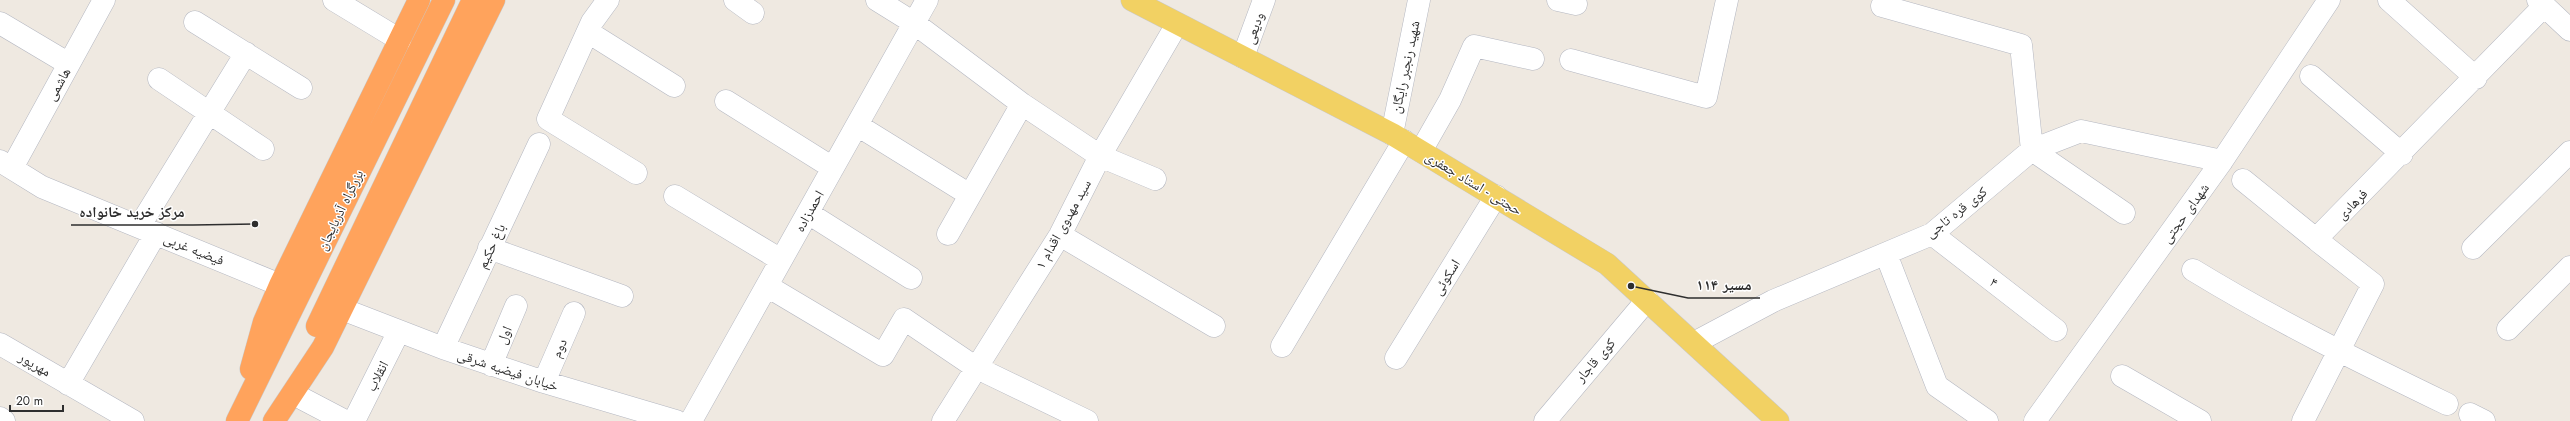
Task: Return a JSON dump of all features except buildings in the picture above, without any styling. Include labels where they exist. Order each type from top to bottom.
[{"type":"highway","points":[[236,421],[264,322],[280,285],[419,0]]},
{"type":"highway","name":"بزرگراه آذربایجان","points":[[236,421],[444,0]]},
{"type":"highway","name":"بزرگراه آذربایجان","points":[[273,421],[473,0]]},
{"type":"highway","points":[[273,421],[323,347],[494,0]]},
{"type":"main road","name":"حجتی - استاد جعفری","points":[[1132,0],[1405,142],[1607,264],[1778,421]]},
{"type":"street","name":"هاشمی","points":[[6,165],[69,64],[104,0]]},
{"type":"street","points":[[334,0],[400,40]]},
{"type":"street","points":[[608,0],[588,32],[548,119],[636,173]]},
{"type":"street","points":[[735,0],[753,13]]},
{"type":"street","points":[[877,0],[914,23],[1022,104],[1100,156],[1155,179]]},
{"type":"street","name":"احمدزاده","points":[[691,421],[927,0]]},
{"type":"street","name":"ودیعی","points":[[1243,57],[1264,0]]},
{"type":"street","name":"شهید رنجبر رایگان","points":[[1405,142],[1419,0]]},
{"type":"street","points":[[1571,60],[1706,97],[1727,0]]},
{"type":"street","name":"شهدای حجتی","points":[[2035,421],[2222,161],[2328,0]]},
{"type":"street","points":[[2389,0],[2476,78]]},
{"type":"street","points":[[2541,3],[2570,30]]},
{"type":"street","name":"فرهادی","points":[[2317,240],[2476,78],[2541,3]]},
{"type":"street","points":[[1882,6],[2020,44],[2032,150],[2124,213]]},
{"type":"street","points":[[0,22],[69,64]]},
{"type":"street","points":[[195,22],[246,52],[301,88]]},
{"type":"street","name":"سید مهدوی اقدام ۱","points":[[943,421],[1060,235],[1100,156],[1177,24]]},
{"type":"street","points":[[588,32],[674,86]]},
{"type":"street","points":[[1282,346],[1405,142],[1450,100],[1474,46],[1533,59]]},
{"type":"street","points":[[68,384],[210,111],[246,52]]},
{"type":"street","points":[[2311,76],[2402,154]]},
{"type":"street","points":[[159,79],[210,111],[263,149]]},
{"type":"street","points":[[726,102],[833,168]]},
{"type":"street","points":[[948,234],[1022,104]]},
{"type":"street","points":[[857,125],[970,195]]},
{"type":"street","name":"کوی قره تاجی","points":[[1694,343],[1773,302],[1932,234],[2032,150],[2081,131],[2222,161]]},
{"type":"street","name":"باغ حکیم","points":[[443,348],[539,144]]},
{"type":"street","points":[[2472,248],[2570,152]]},
{"type":"street","name":"فیضیه غربی","points":[[6,165],[42,187],[280,285]]},
{"type":"street","points":[[2243,180],[2373,284],[2303,421]]},
{"type":"street","points":[[676,196],[781,260]]},
{"type":"street","name":"اسکوئی","points":[[1396,358],[1496,196]]},
{"type":"street","points":[[808,213],[911,278]]},
{"type":"street","name":"۴","points":[[1932,234],[2056,330]]},
{"type":"street","points":[[1060,235],[1214,326]]},
{"type":"street","points":[[489,248],[622,296]]},
{"type":"street","points":[[1886,254],[1937,386],[1987,421]]},
{"type":"street","points":[[2508,330],[2570,267]]},
{"type":"street","points":[[2193,270],[2241,299],[2338,351],[2447,404]]},
{"type":"street","points":[[767,286],[883,355],[904,319],[976,367],[1087,421]]},
{"type":"street","name":"کوی قاجار","points":[[1545,421],[1647,300]]},
{"type":"street","name":"اول","points":[[491,365],[516,306]]},
{"type":"street","name":"خیابان فیضیه شرقی","points":[[342,309],[491,365],[676,421]]},
{"type":"street","name":"دوم","points":[[544,382],[574,313]]},
{"type":"street","name":"انقلاب","points":[[354,421],[400,331]]},
{"type":"street","name":"مهرپور","points":[[0,344],[128,420]]},
{"type":"street","points":[[2122,376],[2200,421]]},
{"type":"street","points":[[303,399],[345,421]]},
{"type":"street","points":[[0,418],[4,421]]},
{"type":"place","name":"مرکز خرید خانواده","points":[[255,224]]},
{"type":"place","name":"مسیر ۱۱۴","points":[[1631,286]]}]
